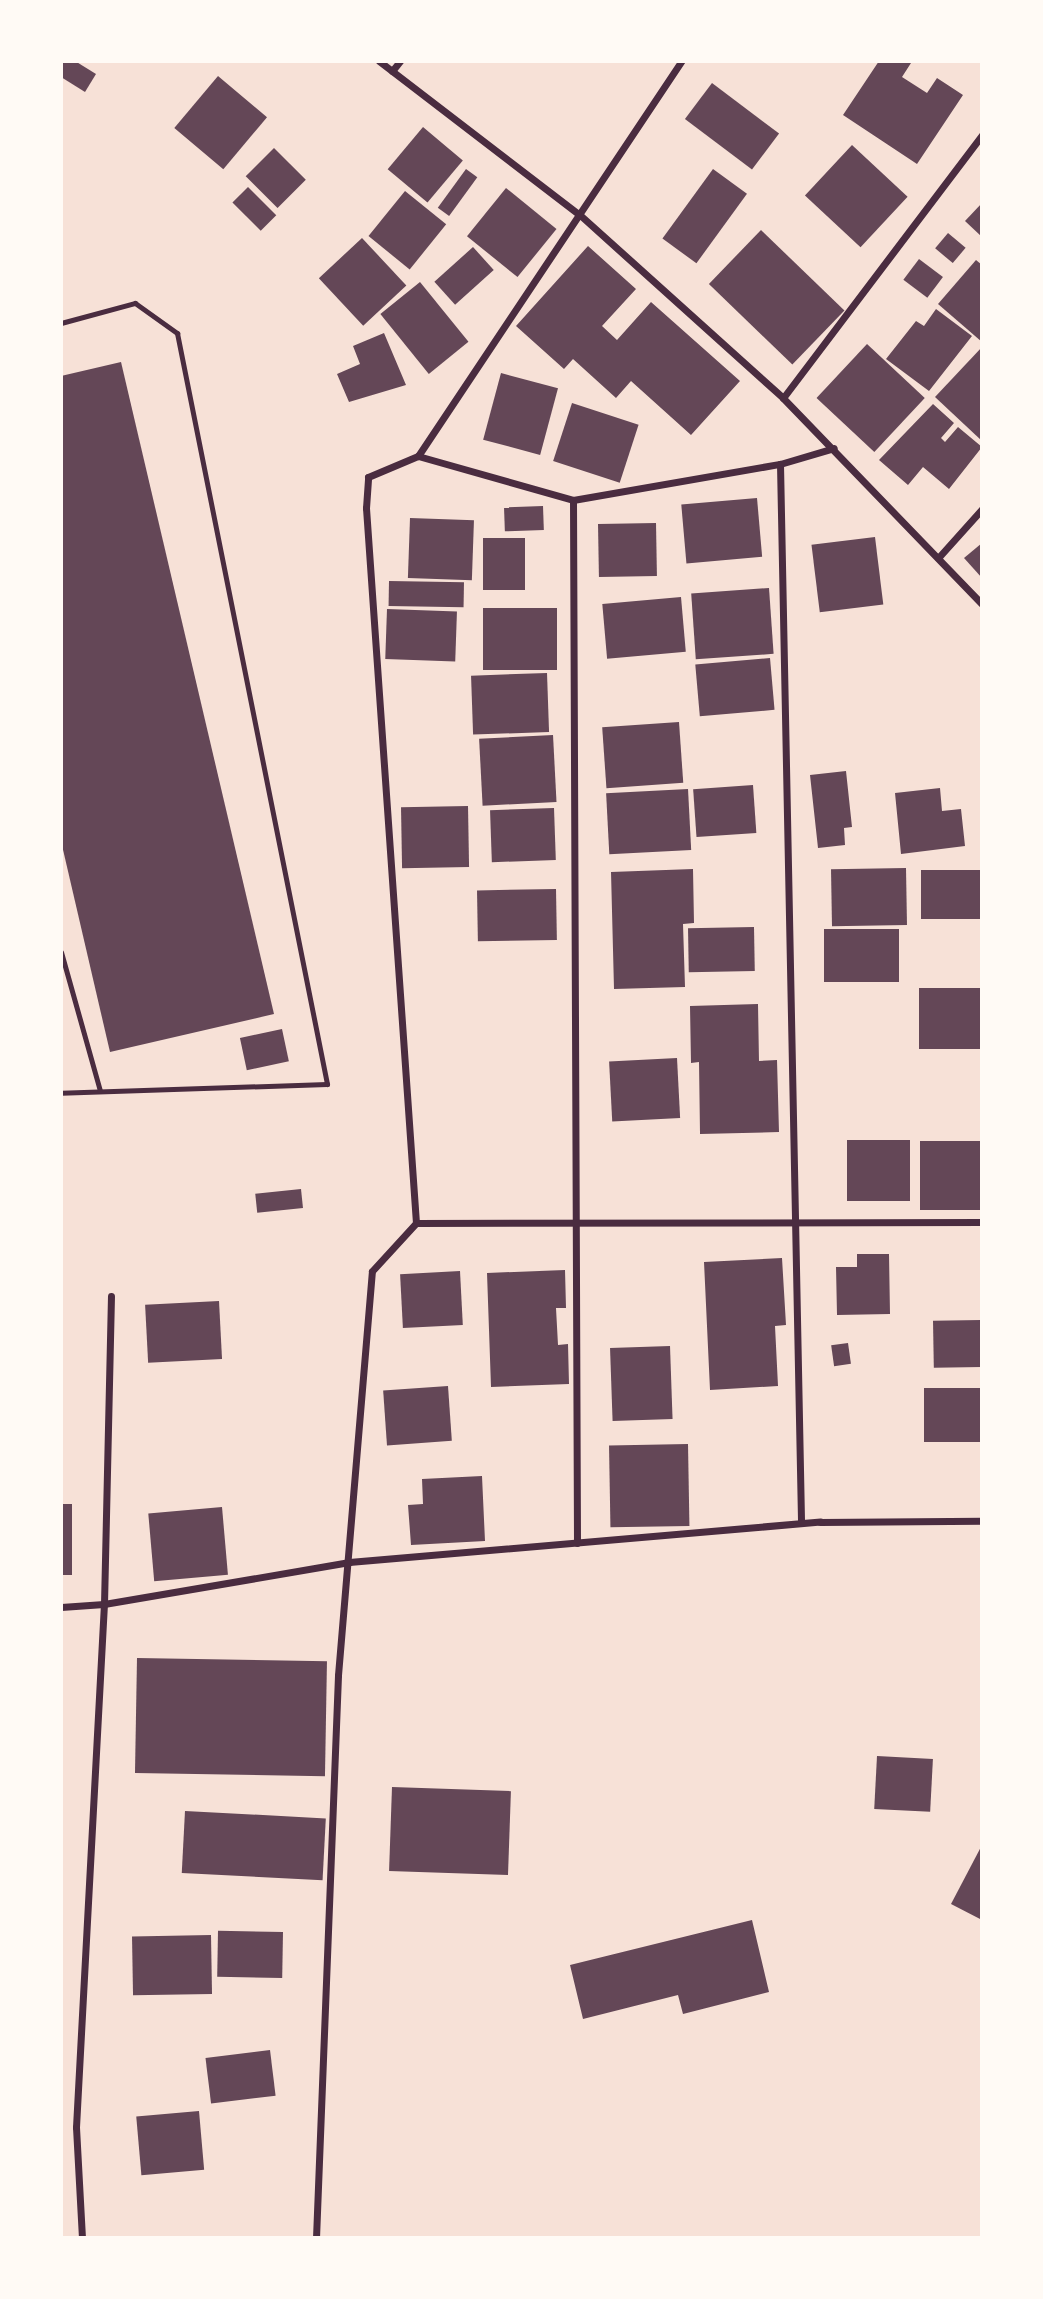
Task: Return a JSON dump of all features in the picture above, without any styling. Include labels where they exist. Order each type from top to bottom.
[{"type":"street","points":[[379,61],[580,215],[783,398],[982,604]]},
{"type":"street","points":[[393,71],[400,61]]},
{"type":"street","points":[[416,1223],[366,508],[368,477],[418,456],[681,61]]},
{"type":"street","points":[[783,398],[982,135]]},
{"type":"street","points":[[418,456],[573,500],[780,464],[834,448]]},
{"type":"street","points":[[780,464],[801,1523]]},
{"type":"street","points":[[573,500],[577,1543]]},
{"type":"street","points":[[938,558],[982,509]]},
{"type":"street","points":[[316,2238],[338,1675],[372,1270],[416,1223],[574,1220],[982,1222]]},
{"type":"street","points":[[82,2238],[76,2127],[104,1604],[111,1296]]},
{"type":"street","points":[[61,1607],[104,1604],[349,1562],[801,1523],[982,1521]]},
{"type":"lane","points":[[61,323],[135,303],[177,333],[327,1084],[61,1093]]},
{"type":"lane","points":[[61,951],[100,1091]]},
{"type":"building","points":[[61,61],[75,61],[96,74],[85,92],[61,77]]},
{"type":"building","points":[[879,61],[911,63],[902,77],[927,93],[937,78],[963,95],[917,164],[843,115]]},
{"type":"building","points":[[218,76],[267,117],[223,169],[174,128]]},
{"type":"building","points":[[712,83],[779,134],[752,169],[685,119]]},
{"type":"building","points":[[423,127],[463,160],[427,203],[388,169]]},
{"type":"building","points":[[852,145],[908,197],[861,247],[805,195]]},
{"type":"building","points":[[274,148],[306,180],[278,208],[246,176]]},
{"type":"building","points":[[466,169],[477,177],[449,216],[438,208]]},
{"type":"building","points":[[713,169],[747,194],[696,263],[662,239]]},
{"type":"building","points":[[248,187],[276,215],[261,231],[232,203]]},
{"type":"building","points":[[506,188],[557,229],[517,277],[467,236]]},
{"type":"building","points":[[405,191],[446,224],[410,269],[368,236]]},
{"type":"building","points":[[982,203],[982,237],[965,221]]},
{"type":"building","points":[[761,230],[844,311],[792,365],[709,284]]},
{"type":"building","points":[[948,233],[966,248],[953,263],[935,248]]},
{"type":"building","points":[[362,238],[406,286],[363,326],[319,278]]},
{"type":"building","points":[[588,246],[636,289],[602,326],[617,340],[651,302],[740,381],[691,435],[631,381],[616,398],[573,359],[564,369],[516,326]]},
{"type":"building","points":[[473,247],[494,270],[455,305],[434,282]]},
{"type":"building","points":[[919,259],[943,277],[927,298],[903,280]]},
{"type":"building","points":[[976,260],[982,265],[982,342],[938,304]]},
{"type":"building","points":[[420,282],[468,342],[429,374],[380,314]]},
{"type":"building","points":[[936,309],[972,336],[929,391],[886,359],[916,321],[924,326]]},
{"type":"building","points":[[384,333],[406,385],[349,402],[337,374],[360,364],[353,346]]},
{"type":"building","points":[[867,344],[925,398],[874,452],[817,398]]},
{"type":"building","points":[[982,347],[982,441],[935,397]]},
{"type":"building","points":[[121,362],[274,1014],[110,1052],[61,841],[61,376]]},
{"type":"building","points":[[501,373],[558,388],[540,455],[483,440]]},
{"type":"building","points":[[572,403],[639,425],[620,483],[553,461]]},
{"type":"building","points":[[933,404],[954,423],[941,438],[945,442],[958,427],[982,447],[949,489],[923,467],[908,485],[879,460]]},
{"type":"building","points":[[757,498],[762,557],[686,563],[681,505]]},
{"type":"building","points":[[543,506],[544,530],[505,531],[504,507]]},
{"type":"building","points":[[410,518],[474,520],[472,580],[408,578]]},
{"type":"building","points":[[656,523],[657,576],[599,577],[598,524]]},
{"type":"building","points":[[875,537],[883,604],[820,612],[811,545]]},
{"type":"building","points":[[483,538],[525,538],[525,590],[483,590]]},
{"type":"building","points":[[982,543],[982,578],[964,558]]},
{"type":"building","points":[[389,581],[464,582],[464,607],[389,606]]},
{"type":"building","points":[[769,588],[774,654],[696,659],[691,593]]},
{"type":"building","points":[[681,597],[686,652],[607,659],[602,604]]},
{"type":"building","points":[[483,608],[557,608],[557,670],[483,670]]},
{"type":"building","points":[[387,609],[457,611],[455,661],[385,659]]},
{"type":"building","points":[[770,658],[775,710],[700,716],[695,665]]},
{"type":"building","points":[[547,673],[549,732],[473,735],[471,676]]},
{"type":"building","points":[[679,722],[683,783],[606,788],[602,727]]},
{"type":"building","points":[[553,735],[557,802],[483,806],[479,739]]},
{"type":"building","points":[[846,771],[852,827],[844,828],[845,845],[818,848],[810,775]]},
{"type":"building","points":[[753,785],[756,833],[696,837],[693,789]]},
{"type":"building","points":[[940,788],[942,811],[961,809],[965,846],[901,854],[895,793]]},
{"type":"building","points":[[688,789],[691,850],[609,854],[606,793]]},
{"type":"building","points":[[468,806],[469,867],[402,868],[401,807]]},
{"type":"building","points":[[554,808],[556,860],[492,862],[490,810]]},
{"type":"building","points":[[906,868],[907,925],[832,926],[831,869]]},
{"type":"building","points":[[693,869],[694,923],[683,924],[685,987],[614,989],[611,872]]},
{"type":"building","points":[[921,870],[982,870],[982,919],[921,919]]},
{"type":"building","points":[[556,889],[557,940],[478,941],[477,890]]},
{"type":"building","points":[[754,927],[755,971],[689,972],[688,928]]},
{"type":"building","points":[[824,929],[899,929],[899,982],[824,982]]},
{"type":"building","points":[[919,988],[982,988],[982,1049],[919,1049]]},
{"type":"building","points":[[758,1004],[759,1061],[777,1060],[779,1132],[700,1134],[699,1062],[691,1063],[690,1006]]},
{"type":"building","points":[[282,1029],[289,1061],[247,1070],[240,1038]]},
{"type":"building","points":[[677,1058],[680,1118],[612,1121],[609,1062]]},
{"type":"building","points":[[847,1140],[910,1140],[910,1201],[847,1201]]},
{"type":"building","points":[[920,1141],[982,1141],[982,1210],[920,1210]]},
{"type":"building","points":[[301,1189],[303,1208],[257,1213],[255,1194]]},
{"type":"building","points":[[857,1254],[889,1254],[890,1314],[837,1315],[836,1267],[857,1267]]},
{"type":"building","points":[[782,1258],[786,1325],[775,1326],[778,1386],[710,1390],[704,1262]]},
{"type":"building","points":[[565,1270],[566,1308],[556,1308],[558,1345],[568,1344],[569,1384],[491,1387],[487,1273]]},
{"type":"building","points":[[460,1271],[463,1325],[403,1328],[400,1274]]},
{"type":"building","points":[[219,1301],[222,1359],[148,1363],[145,1305]]},
{"type":"building","points":[[981,1320],[982,1367],[934,1368],[933,1321]]},
{"type":"building","points":[[848,1343],[851,1364],[834,1366],[831,1345]]},
{"type":"building","points":[[670,1346],[673,1419],[613,1421],[610,1348]]},
{"type":"building","points":[[448,1386],[452,1441],[387,1445],[383,1391]]},
{"type":"building","points":[[924,1388],[982,1388],[982,1442],[924,1442]]},
{"type":"building","points":[[688,1444],[689,1526],[610,1527],[609,1445]]},
{"type":"building","points":[[482,1476],[485,1541],[411,1545],[408,1505],[423,1504],[422,1479]]},
{"type":"building","points":[[61,1504],[72,1504],[72,1575],[61,1575]]},
{"type":"building","points":[[222,1507],[228,1575],[154,1581],[148,1513]]},
{"type":"building","points":[[137,1658],[327,1661],[325,1776],[135,1773]]},
{"type":"building","points":[[877,1756],[933,1759],[930,1812],[874,1809]]},
{"type":"building","points":[[392,1787],[511,1791],[508,1875],[389,1871]]},
{"type":"building","points":[[185,1811],[326,1818],[323,1880],[182,1873]]},
{"type":"building","points":[[982,1845],[982,1920],[951,1904]]},
{"type":"building","points":[[752,1920],[769,1992],[683,2014],[678,1995],[583,2019],[570,1965]]},
{"type":"building","points":[[218,1931],[283,1932],[282,1978],[217,1977]]},
{"type":"building","points":[[211,1935],[212,1994],[133,1995],[132,1936]]},
{"type":"building","points":[[270,2050],[276,2096],[211,2104],[205,2058]]},
{"type":"building","points":[[199,2111],[204,2170],[141,2175],[136,2116]]}]
